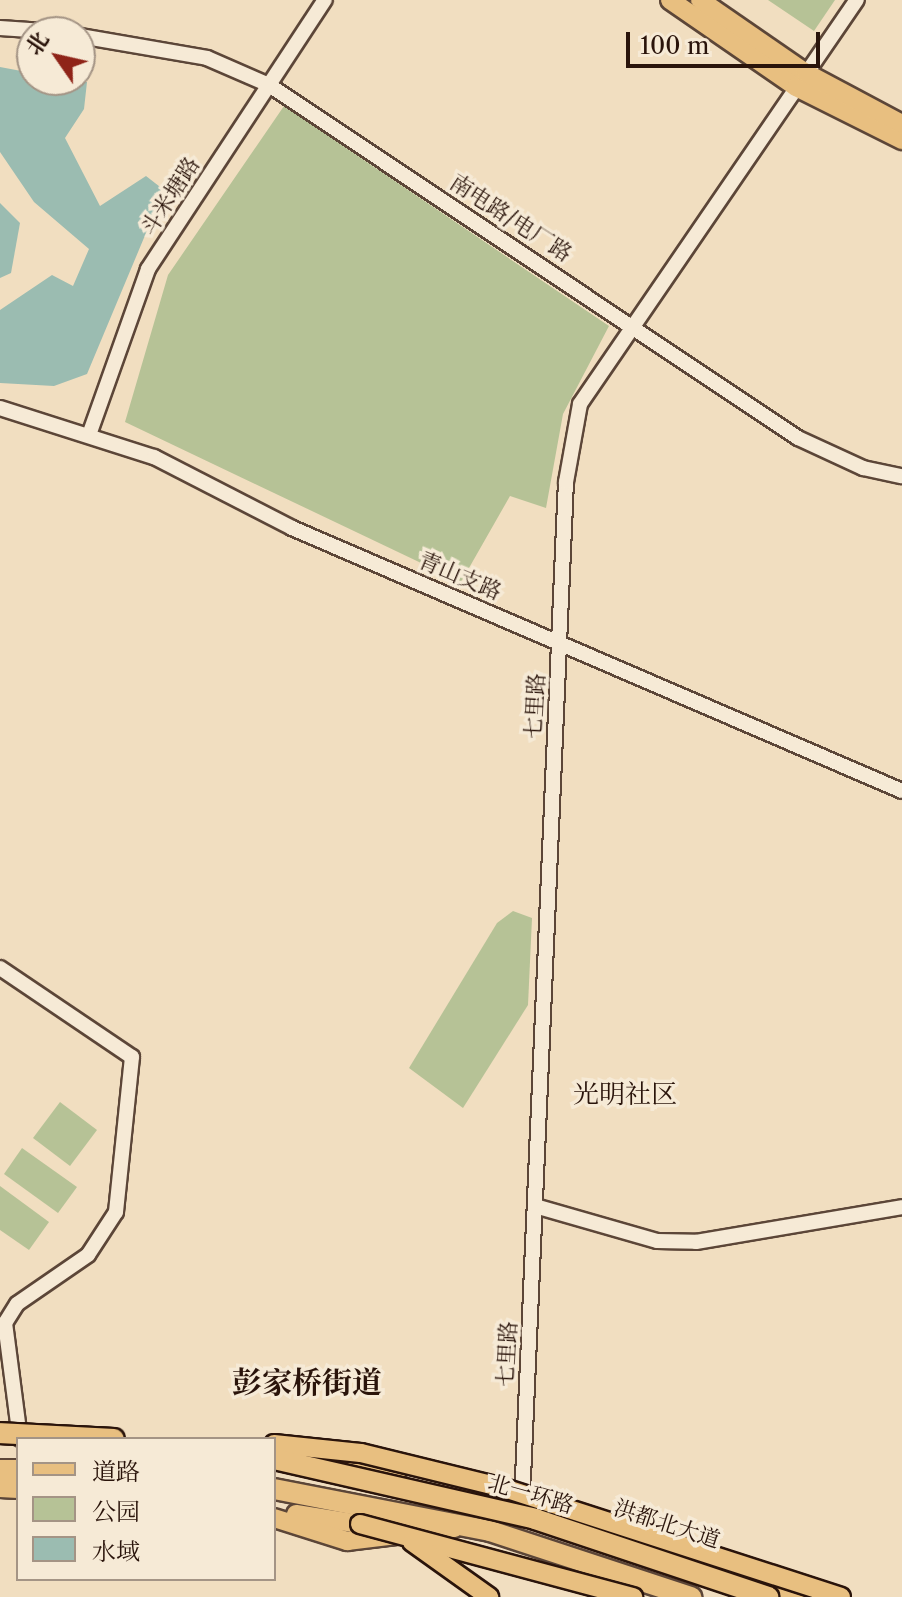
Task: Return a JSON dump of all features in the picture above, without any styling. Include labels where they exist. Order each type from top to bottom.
[{"type":"highway","points":[[0,1433],[76,1437]]},
{"type":"highway","name":"北一环路","points":[[276,1459],[535,1519],[768,1597]]},
{"type":"highway","points":[[276,1489],[490,1531],[691,1597]]},
{"type":"main road","points":[[670,0],[902,140]]},
{"type":"main road","points":[[700,0],[801,80],[902,124]]},
{"type":"main road","points":[[276,1444],[361,1453],[504,1488],[841,1597]]},
{"type":"main road","name":"洪都北大道","points":[[276,1465],[318,1471],[383,1466],[522,1502],[809,1597]]},
{"type":"main road","points":[[276,1510],[360,1524],[633,1597]]},
{"type":"main road","points":[[276,1519],[347,1541],[478,1532],[676,1597]]},
{"type":"main road","points":[[360,1524],[444,1560],[489,1597]]},
{"type":"street","name":"斗米塘路","points":[[89,435],[148,269],[325,0]]},
{"type":"street","name":"七里路","points":[[522,1502],[566,482],[580,404],[857,0]]},
{"type":"street","name":"南电路/电厂路","points":[[96,39],[207,58],[269,85],[632,324],[798,438],[863,468],[902,476]]},
{"type":"street","name":"青山支路","points":[[0,408],[154,457],[292,528],[902,791]]},
{"type":"street","points":[[0,968],[132,1057],[116,1212],[88,1255],[17,1304],[5,1323],[19,1437]]},
{"type":"street","points":[[535,1206],[657,1241],[696,1242],[902,1207]]},
{"type":"green space","points":[[768,0],[835,0],[814,31]]},
{"type":"green space","points":[[284,106],[609,326],[563,414],[546,508],[510,496],[461,582],[125,422],[168,275]]},
{"type":"green space","points":[[513,911],[532,918],[528,1005],[463,1108],[409,1068],[497,923]]},
{"type":"green space","points":[[60,1102],[97,1130],[70,1166],[33,1138]]},
{"type":"green space","points":[[22,1148],[77,1187],[58,1213],[4,1174]]},
{"type":"green space","points":[[0,1186],[49,1222],[29,1250],[0,1230]]},
{"type":"water","points":[[0,67],[16,70],[16,96],[85,96],[84,109],[65,138],[100,206],[146,176],[164,190],[87,374],[54,386],[0,383],[0,310],[52,275],[73,286],[89,249],[34,202],[0,152]]},
{"type":"water","points":[[0,203],[20,223],[11,273],[0,278]]},
{"type":"district","name":"光明社区","points":[[625,1095]]},
{"type":"district","name":"彭家桥街道","points":[[307,1383]]}]
